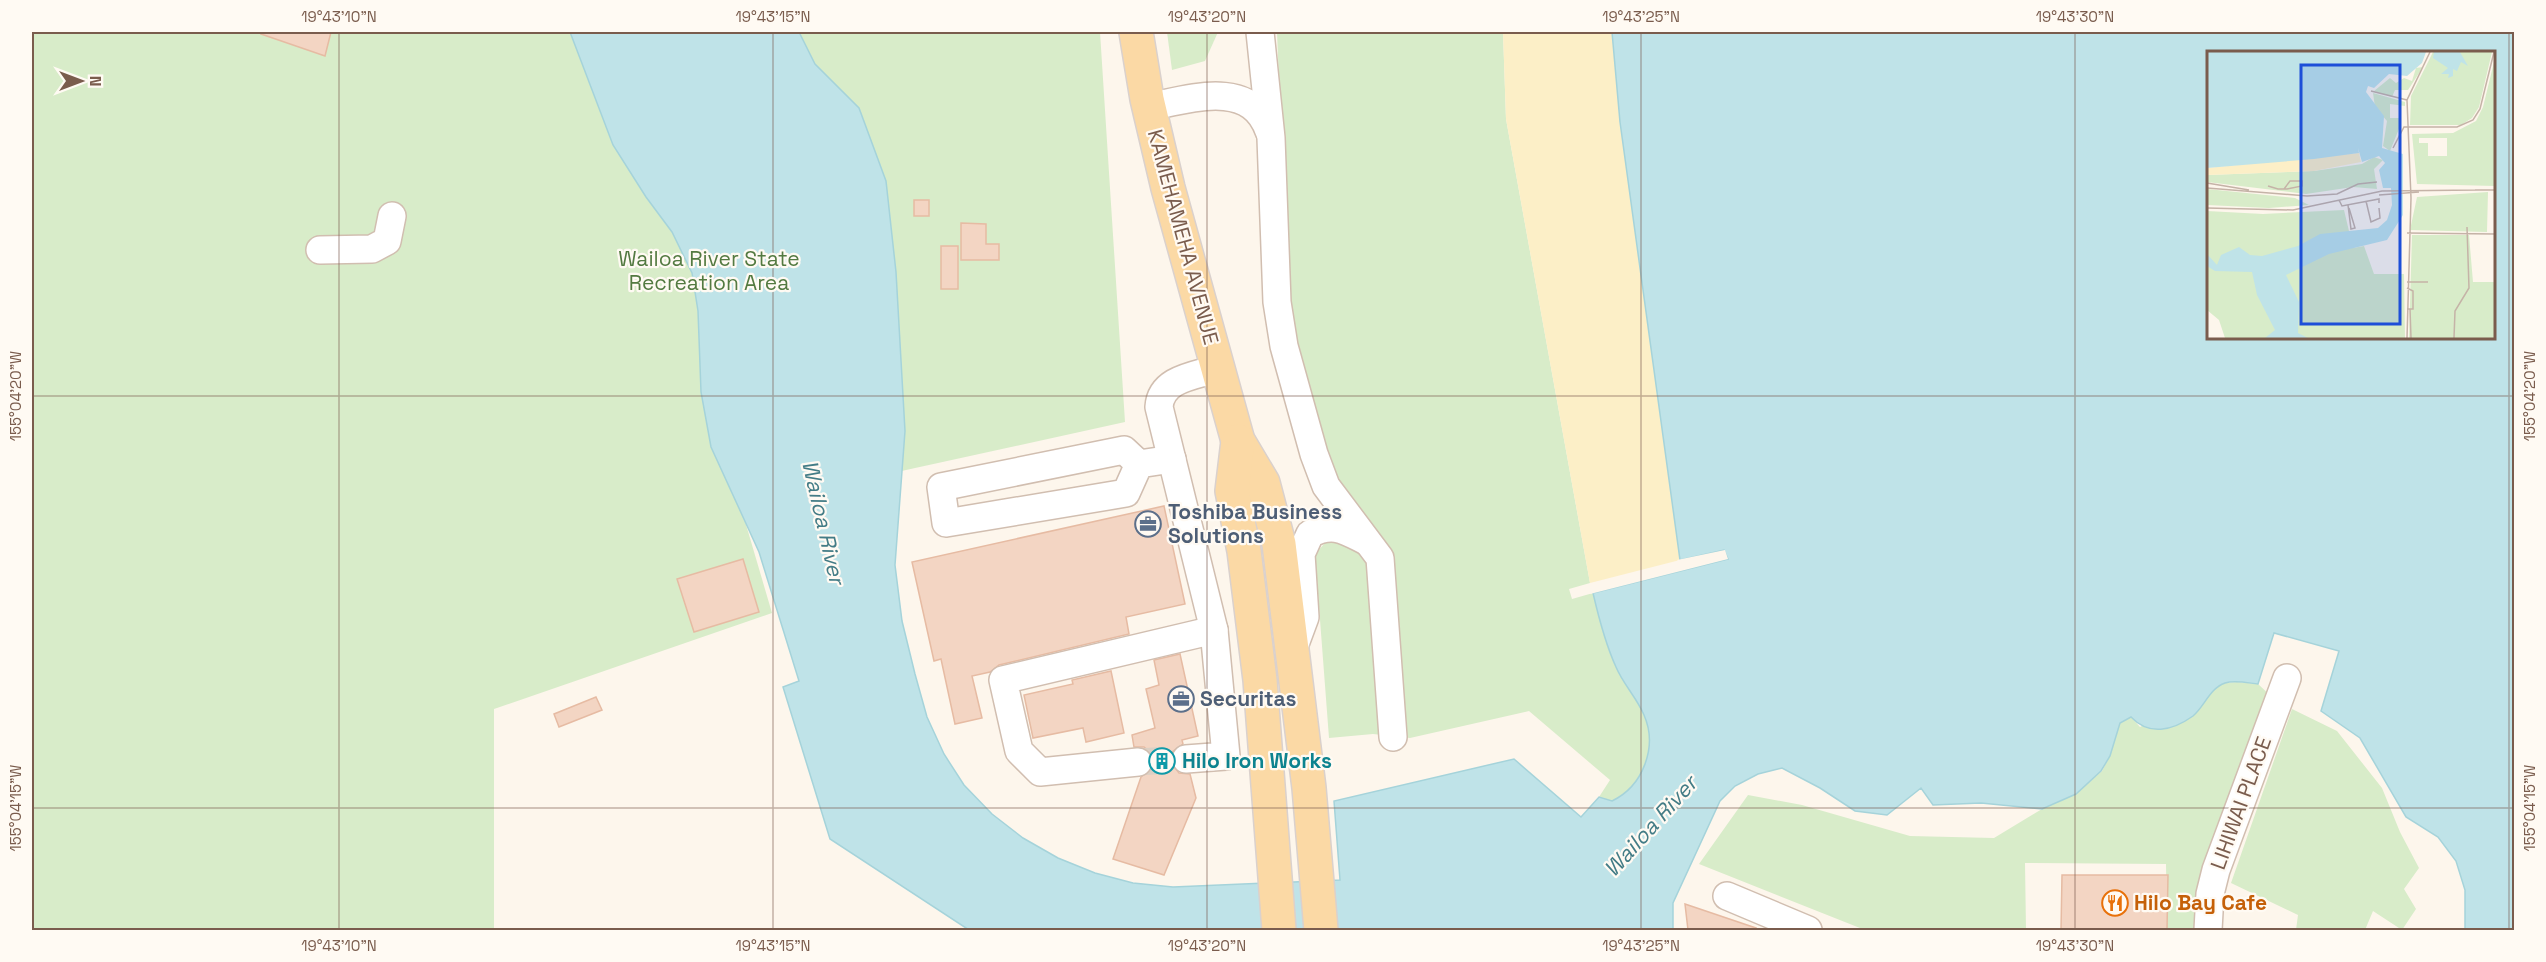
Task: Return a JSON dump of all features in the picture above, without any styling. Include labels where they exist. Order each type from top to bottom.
[{"type":"main road","name":"KAMEHAMEHA AVENUE","points":[[1137,32],[1149,107],[1168,188],[1238,441],[1263,483],[1278,544],[1317,867],[1321,930]]},
{"type":"main road","name":"KAMEHAMEHA AVENUE","points":[[1238,441],[1232,491],[1244,551],[1257,656],[1279,930]]},
{"type":"lane","points":[[1260,32],[1271,138],[1277,302],[1284,346],[1314,454],[1326,486],[1380,558],[1393,737]]},
{"type":"lane","points":[[1149,107],[1212,95],[1235,98],[1259,112],[1271,138]]},
{"type":"lane","points":[[320,250],[372,249],[387,240],[392,216]]},
{"type":"lane","points":[[1186,759],[1226,756],[1214,630],[1159,407],[1164,389],[1171,383],[1219,368]]},
{"type":"lane","points":[[1124,450],[1139,464],[1126,493],[946,523],[941,487],[1124,450]]},
{"type":"lane","points":[[1139,464],[1172,459]]},
{"type":"lane","points":[[1291,653],[1305,617],[1301,554],[1310,534],[1323,527],[1341,528],[1371,544]]},
{"type":"lane","points":[[1138,762],[1040,772],[1019,751],[1004,680],[1214,630]]},
{"type":"lane","name":"LIHIWAI PLACE","points":[[2208,930],[2210,894],[2216,870],[2287,678]]},
{"type":"lane","points":[[1727,896],[1808,930]]},
{"type":"green space","name":"Wailoa River State Recreation Area","points":[[32,32],[1100,32],[1125,422],[906,470],[742,511],[772,613],[494,709],[494,930],[32,930]]},
{"type":"green space","points":[[1167,32],[1218,32],[1205,61],[1172,70]]},
{"type":"green space","points":[[1277,32],[1503,32],[1506,119],[1590,583],[1569,589],[1572,599],[1593,593],[1612,658],[1641,709],[1648,727],[1649,740],[1645,764],[1632,786],[1612,801],[1599,797],[1610,780],[1529,711],[1410,738],[1373,734],[1329,738],[1315,554],[1325,543],[1334,539],[1347,502],[1322,451],[1305,388],[1287,282]]},
{"type":"green space","points":[[2224,683],[2258,684],[2273,698],[2196,930],[2167,930],[2166,864],[2025,863],[2026,930],[1865,930],[1699,864],[1748,795],[1802,805],[1910,836],[1994,838],[2042,809],[2076,794],[2102,771],[2110,756],[2120,723],[2131,717],[2140,727]]},
{"type":"green space","points":[[2292,709],[2337,731],[2382,788],[2400,832],[2419,868],[2404,889],[2416,909],[2402,930],[2373,911],[2365,930],[2296,930],[2298,915],[2231,883]]},
{"type":"sand","points":[[1503,32],[1612,32],[1620,122],[1680,560],[1590,583],[1506,119]]},
{"type":"water","name":"Wailoa River","points":[[570,32],[799,32],[815,64],[859,108],[886,181],[896,272],[905,431],[895,565],[902,621],[915,674],[927,717],[944,754],[964,785],[992,814],[1023,838],[1058,858],[1095,873],[1133,883],[1173,887],[1340,880],[1334,801],[1514,759],[1581,817],[1599,797],[1612,801],[1623,794],[1632,786],[1645,764],[1649,740],[1648,727],[1641,709],[1612,658],[1593,593],[1728,559],[1724,550],[1680,560],[1620,122],[1612,32],[2514,32],[2514,930],[2465,930],[2465,890],[2456,861],[2438,837],[2406,817],[2360,738],[2321,711],[2339,651],[2274,633],[2258,684],[2233,682],[2220,685],[2193,716],[2169,728],[2145,727],[2131,717],[2120,723],[2110,756],[2101,771],[2076,794],[2042,809],[1981,803],[1933,805],[1921,788],[1887,815],[1855,811],[1820,788],[1782,768],[1758,774],[1735,786],[1720,801],[1673,903],[1673,930],[969,930],[830,839],[783,687],[799,681],[759,552],[711,447],[701,392],[698,311],[692,273],[672,232],[646,197],[613,145]]},
{"type":"pier","points":[[1725,550],[1728,559],[1590,594],[1592,590],[1724,557],[1723,553],[1680,563],[1677,560]]},
{"type":"building","points":[[262,32],[331,32],[325,56],[261,34]]},
{"type":"building","points":[[914,200],[929,200],[929,216],[914,216]]},
{"type":"building","points":[[961,223],[986,224],[986,244],[999,244],[999,260],[961,260]]},
{"type":"building","points":[[941,246],[958,246],[958,289],[941,289]]},
{"type":"building","points":[[1164,506],[1185,604],[1126,617],[1129,634],[999,665],[990,672],[972,676],[982,718],[955,724],[941,659],[934,661],[912,562]]},
{"type":"building","points":[[743,559],[759,612],[694,632],[677,579]]},
{"type":"building","name":"Hilo Iron Works","points":[[1180,654],[1198,736],[1182,740],[1183,744],[1172,752],[1170,761],[1179,773],[1190,774],[1196,798],[1164,875],[1113,859],[1141,777],[1153,768],[1151,753],[1144,747],[1134,747],[1132,735],[1155,728],[1146,689],[1159,685],[1154,660]]},
{"type":"building","points":[[1111,671],[1124,733],[1086,742],[1083,728],[1033,738],[1024,695],[1073,684],[1072,680]]},
{"type":"building","points":[[596,697],[602,710],[559,727],[554,714]]},
{"type":"building","name":"Hilo Bay Cafe","points":[[2062,875],[2168,875],[2167,930],[2061,930]]},
{"type":"building","points":[[1685,904],[1756,928],[1755,930],[1688,930]]},
{"type":"tunnel","points":[[1138,762],[1186,759]]},
{"type":"place","name":"Toshiba Business Solutions","points":[[1148,524]]},
{"type":"place","name":"Securitas","points":[[1181,699]]},
{"type":"place","name":"Hilo Iron Works","points":[[1162,761]]},
{"type":"place","name":"Hilo Bay Cafe","points":[[2115,903]]}]
